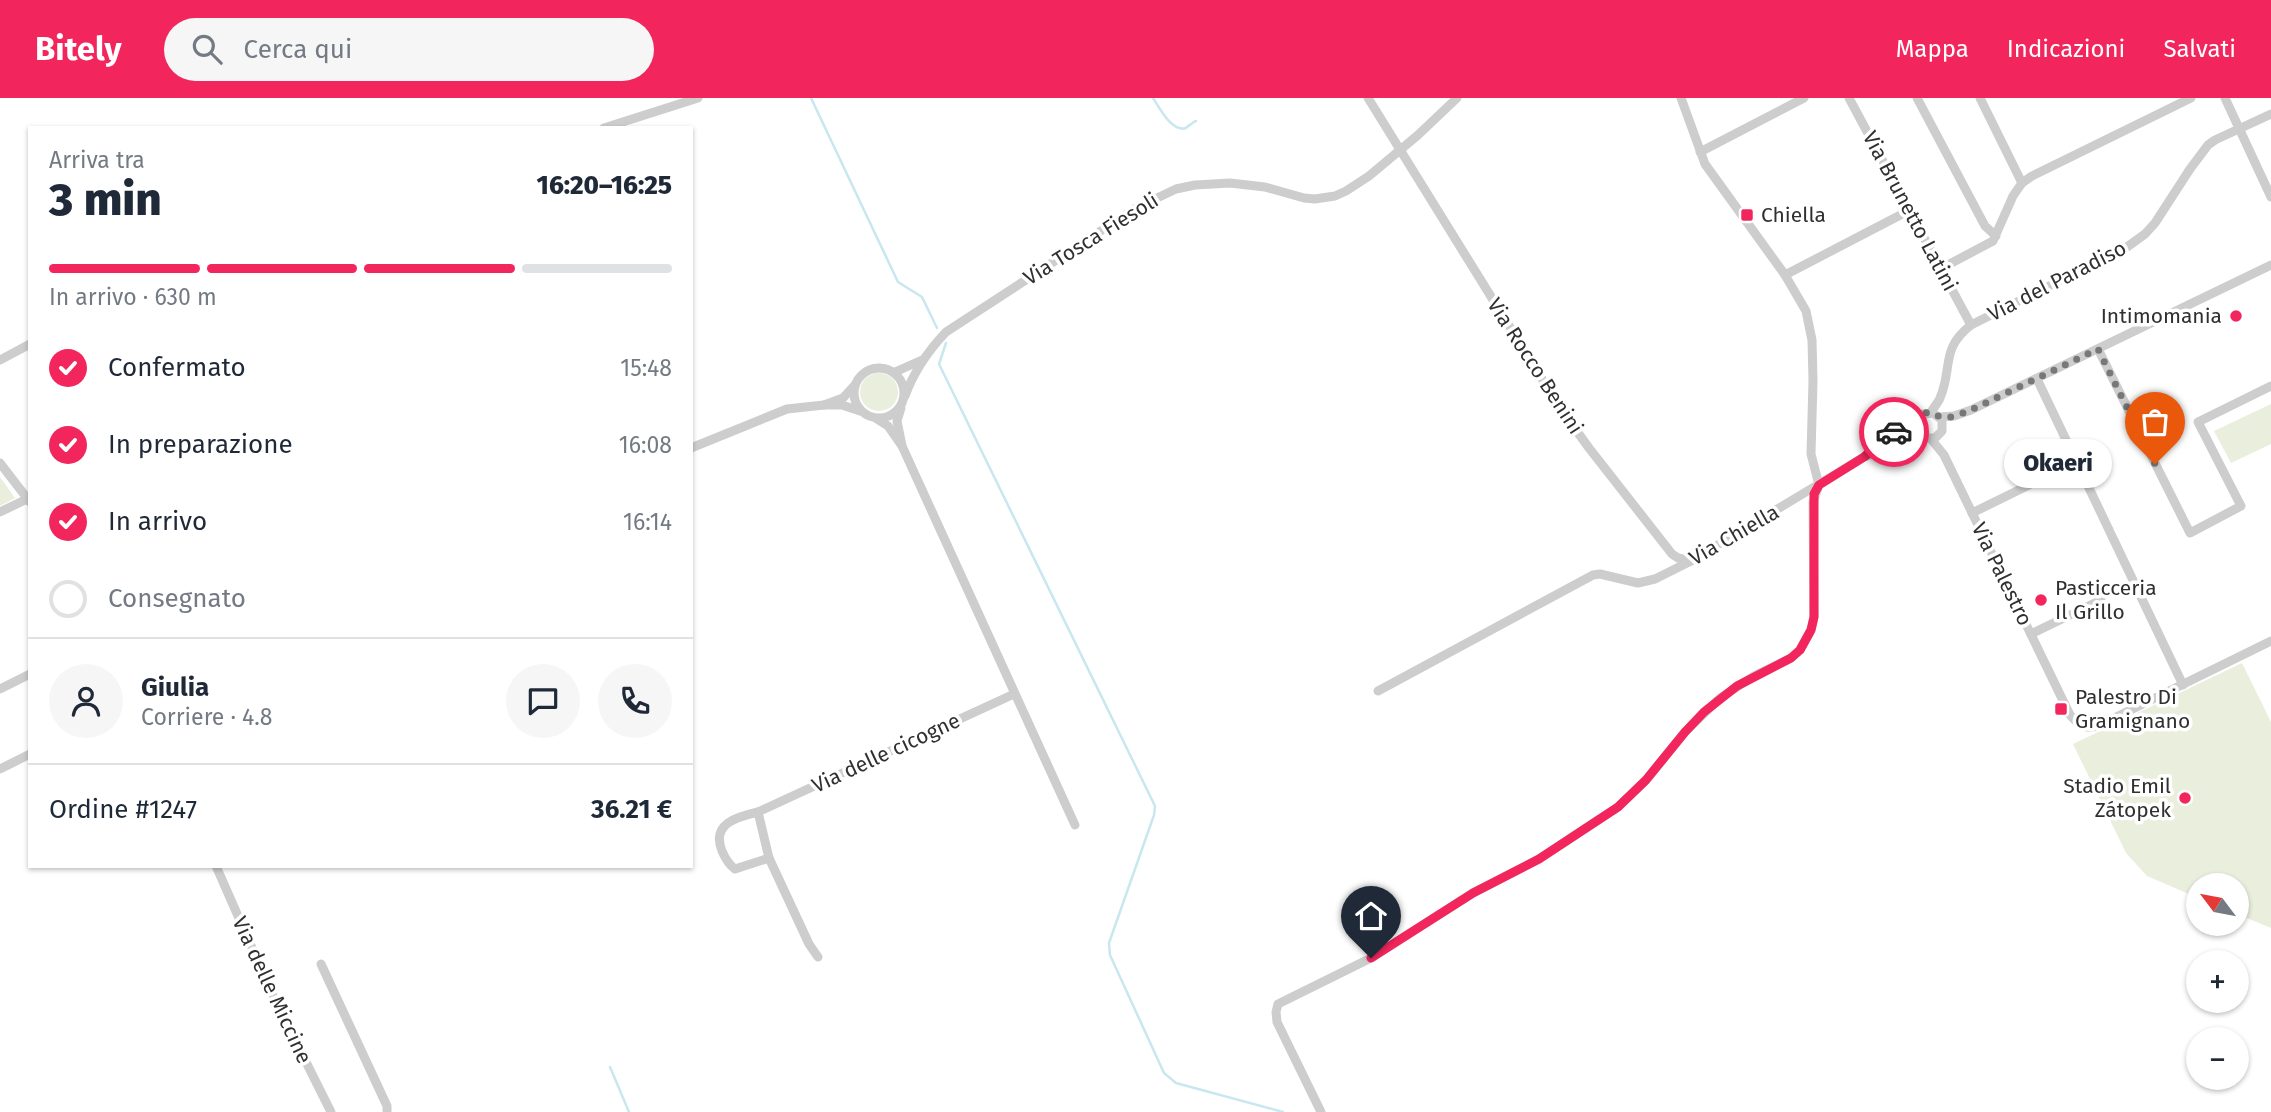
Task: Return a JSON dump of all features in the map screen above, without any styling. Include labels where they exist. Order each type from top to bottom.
[{"type":"street","points":[[610,126],[698,98]]},
{"type":"street","name":"Via Rocco Benini","points":[[1368,98],[1567,418],[1672,554],[1691,561]]},
{"type":"street","name":"Via Tosca Fiesoli","points":[[903,401],[911,379],[923,359],[946,332],[1136,208],[1176,189],[1230,183],[1265,187],[1304,198],[1326,198],[1358,185],[1457,98]]},
{"type":"street","points":[[1681,98],[1700,152],[1714,177],[1798,294],[1810,324],[1813,381],[1811,454],[1819,485]]},
{"type":"street","points":[[1700,152],[1804,98]]},
{"type":"street","name":"Via Brunetto Latini","points":[[1849,98],[1971,325]]},
{"type":"street","points":[[1917,98],[1985,226],[1996,236]]},
{"type":"street","points":[[1980,98],[2022,183]]},
{"type":"street","points":[[1942,268],[1987,245],[1996,236],[2005,210],[2022,183],[2032,176],[2191,98]]},
{"type":"street","points":[[2225,98],[2271,197]]},
{"type":"street","name":"Via del Paradiso","points":[[1932,437],[1943,427],[1936,415],[1950,351],[1957,338],[1971,325],[2127,247],[2146,234],[2212,141],[2271,114]]},
{"type":"street","points":[[1785,275],[1910,210]]},
{"type":"street","points":[[1321,1112],[1277,1022],[1278,1004],[1371,958],[1473,893],[1556,849],[1618,807],[1633,794],[1685,732],[1720,698],[1754,676],[1791,658],[1800,650],[1811,630],[1814,617],[1813,502],[1819,485],[1864,457],[1893,433],[1923,414],[1954,416],[1971,410],[2271,265]]},
{"type":"street","points":[[0,360],[28,345]]},
{"type":"street","points":[[2098,349],[2190,533],[2241,506],[2199,422],[2271,386]]},
{"type":"street","name":"Via Tosca Fiesoli","points":[[824,405],[843,398],[860,376],[873,368],[887,368],[895,372],[923,359]]},
{"type":"street","points":[[895,372],[903,383],[903,401],[897,421],[902,446]]},
{"type":"street","points":[[2037,379],[2183,685],[2271,641]]},
{"type":"street","points":[[855,385],[854,398],[862,412]]},
{"type":"street","points":[[875,418],[887,417],[896,412],[903,401]]},
{"type":"street","name":"Via Tosca Fiesoli","points":[[693,447],[787,409],[824,405],[849,406],[875,418]]},
{"type":"street","points":[[875,418],[888,426],[902,446],[1075,825]]},
{"type":"street","points":[[1917,420],[1917,431],[1932,437]]},
{"type":"street","points":[[1864,457],[1912,440],[1932,437]]},
{"type":"street","name":"Via Palestro","points":[[1932,437],[2070,715],[2081,726],[2098,726],[2183,685]]},
{"type":"street","points":[[0,463],[28,500],[0,512]]},
{"type":"street","name":"Via Chiella","points":[[1378,691],[1593,575],[1600,574],[1638,583],[1655,579],[1691,561],[1819,485]]},
{"type":"street","name":"Via Palestro","points":[[1972,513],[2029,485]]},
{"type":"street","name":"Via Palestro","points":[[2031,634],[2102,600]]},
{"type":"street","points":[[0,689],[28,675]]},
{"type":"street","name":"Via delle cicogne","points":[[769,858],[734,869],[729,865],[718,840],[718,832],[742,816],[758,812],[1014,694]]},
{"type":"street","points":[[0,769],[28,755]]},
{"type":"street","points":[[758,812],[769,858],[809,944],[818,957]]},
{"type":"street","name":"Via delle Miccine","points":[[217,868],[274,998],[331,1112]]},
{"type":"street","points":[[321,964],[387,1112]]},
{"type":"green space","points":[[879,373],[892,379],[898,392],[892,405],[879,411],[866,405],[860,392],[866,379]]},
{"type":"green space","points":[[2271,404],[2271,444],[2231,463],[2214,431]]},
{"type":"green space","points":[[0,477],[15,498],[0,506]]},
{"type":"green space","name":"Stadio Emil Zátopek","points":[[2242,663],[2271,722],[2271,928],[2249,919],[2249,873],[2186,873],[2186,893],[2147,876],[2126,853],[2073,744]]},
{"type":"waterway","points":[[811,98],[898,282],[922,297],[937,328]]},
{"type":"waterway","points":[[1153,98],[1166,118],[1176,127],[1186,128],[1196,121]]},
{"type":"waterway","points":[[946,343],[939,364],[1155,806],[1109,943],[1110,955],[1164,1073],[1176,1083],[1283,1112]]},
{"type":"waterway","points":[[610,1067],[629,1112]]},
{"type":"way so far","points":[[1894,432],[1925,413],[1940,417],[1954,416],[1971,410],[2098,349],[2155,464]]},
{"type":"place","name":"Chiella","points":[[1747,215]]},
{"type":"place","name":"Intimomania","points":[[2236,316]]},
{"type":"place","name":"Okaeri","points":[[2155,464]]},
{"type":"place","name":"Pasticceria Il Grillo","points":[[2041,600]]},
{"type":"place","name":"Palestro Di Gramignano","points":[[2061,709]]},
{"type":"place","name":"Stadio Emil Zátopek","points":[[2185,798]]},
{"type":"route","points":[[1371,958],[1473,893],[1556,849],[1618,807],[1646,780],[1685,732],[1720,698],[1754,676],[1791,658],[1800,650],[1811,630],[1814,617],[1814,494],[1819,485],[1864,457],[1894,432]]}]
